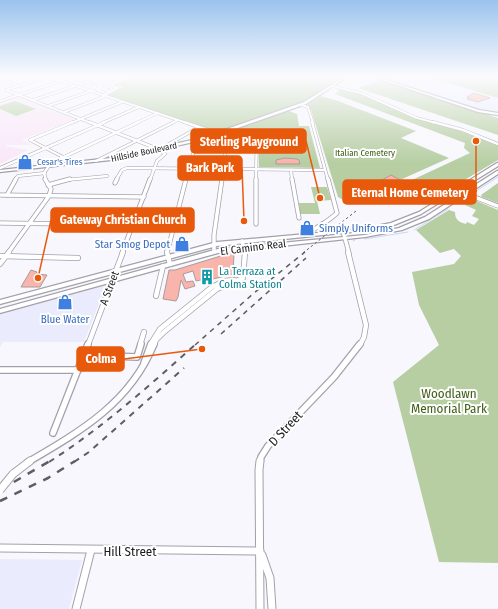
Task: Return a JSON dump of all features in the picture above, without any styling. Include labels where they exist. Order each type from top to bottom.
[{"type":"main road","name":"Hillside Boulevard","points":[[0,171],[119,158],[202,139],[300,105]]},
{"type":"main road","points":[[462,105],[479,111],[498,114]]},
{"type":"main road","name":"El Camino Real","points":[[0,302],[213,245],[242,240],[376,228],[401,221],[420,213],[498,164]]},
{"type":"main road","name":"El Camino Real","points":[[0,311],[214,252],[244,247],[376,234],[406,227],[425,219],[498,172]]},
{"type":"street","points":[[64,112],[81,105]]},
{"type":"street","points":[[63,157],[30,141],[30,139],[113,105]]},
{"type":"street","points":[[134,105],[217,133]]},
{"type":"street","points":[[302,105],[308,107],[309,110],[324,170],[337,213],[331,219],[306,235]]},
{"type":"street","points":[[389,105],[419,119],[463,130],[498,144]]},
{"type":"street","points":[[48,106],[160,148],[199,127]]},
{"type":"street","points":[[0,168],[139,107]]},
{"type":"street","points":[[0,264],[49,196],[51,191],[44,180],[45,173],[51,163],[158,113]]},
{"type":"street","points":[[96,161],[178,120]]},
{"type":"street","points":[[256,224],[257,130]]},
{"type":"street","points":[[214,252],[213,245],[227,140]]},
{"type":"street","name":"A Street","points":[[53,433],[113,280],[154,168],[164,154],[160,148]]},
{"type":"street","points":[[170,264],[167,252],[194,150]]},
{"type":"street","points":[[115,183],[124,169],[324,170]]},
{"type":"street","points":[[291,170],[296,213],[298,218]]},
{"type":"street","points":[[7,195],[18,176],[45,173]]},
{"type":"street","points":[[48,185],[72,179],[107,176]]},
{"type":"street","points":[[456,190],[498,206]]},
{"type":"street","points":[[0,195],[144,197]]},
{"type":"street","points":[[0,223],[133,224]]},
{"type":"street","points":[[322,224],[320,226],[321,229],[328,233]]},
{"type":"street","points":[[343,231],[344,238]]},
{"type":"street","name":"D Street","points":[[260,609],[259,470],[261,457],[275,437],[334,377],[358,348],[364,337],[366,325],[363,308],[344,238]]},
{"type":"street","points":[[0,490],[14,474],[28,462],[70,437],[106,410],[121,396],[148,359],[156,340],[164,332],[216,289],[243,278],[244,247],[242,240]]},
{"type":"street","points":[[0,256],[78,258]]},
{"type":"street","points":[[156,296],[164,266]]},
{"type":"street","points":[[84,355],[137,357],[144,332]]},
{"type":"street","points":[[0,370],[78,370]]},
{"type":"street","name":"Hill Street","points":[[0,548],[260,551]]},
{"type":"street","points":[[76,609],[91,550]]},
{"type":"street","name":"D Street","points":[[260,551],[270,578],[272,609]]},
{"type":"shaded area","points":[[0,105],[41,105],[75,119],[22,140],[32,145],[6,145],[5,146],[28,150],[0,164]]},
{"type":"shaded area","points":[[466,105],[498,105],[498,113]]},
{"type":"shaded area","points":[[106,285],[84,342],[3,342],[0,347],[0,314]]},
{"type":"shaded area","points":[[0,559],[82,560],[69,609],[0,609]]},
{"type":"green space","points":[[27,105],[36,109],[16,116],[0,109],[0,106]]},
{"type":"green space","points":[[138,105],[294,105],[217,132]]},
{"type":"green space","name":"Italian Cemetery","points":[[307,105],[349,105],[416,131],[401,138],[449,158],[351,204],[338,197],[311,110]]},
{"type":"green space","points":[[365,105],[393,105],[419,118],[451,127],[498,144],[498,160],[441,194],[412,180],[470,153],[464,148],[465,143]]},
{"type":"green space","points":[[410,105],[459,105],[498,118],[498,135]]},
{"type":"green space","name":"Italian Cemetery","points":[[289,111],[297,114],[299,126],[309,126],[320,168],[259,167],[258,131],[260,129],[257,128],[232,136],[223,133]]},
{"type":"green space","points":[[498,183],[498,203],[482,197],[481,195]]},
{"type":"green space","points":[[311,187],[327,187],[331,200],[317,201],[320,214],[300,214],[299,203],[315,203]]},
{"type":"green space","name":"Woodlawn Memorial Park","points":[[472,199],[498,210],[498,563],[439,562],[393,382],[439,345],[419,305],[412,272],[454,264],[461,256],[454,249],[440,253],[416,230],[449,210],[455,212],[459,221],[474,225],[479,219],[472,216],[476,210],[465,205]]},
{"type":"building","points":[[285,158],[297,159],[299,160],[300,164],[276,164],[276,160]]},
{"type":"building","points":[[391,175],[400,180],[384,188],[381,187],[351,204],[346,201]]},
{"type":"building","name":"La Terraza at Colma Station","points":[[234,253],[233,274],[205,281],[205,279],[196,281],[193,271],[183,274],[186,282],[193,281],[195,286],[185,289],[181,280],[176,301],[163,299],[169,270],[175,270]]},
{"type":"building","points":[[31,270],[37,272],[36,274],[47,275],[40,287],[21,287]]},
{"type":"waterway","points":[[473,193],[498,177]]},
{"type":"waterway","points":[[414,230],[448,209]]},
{"type":"waterway","points":[[365,239],[408,232]]},
{"type":"railway","points":[[303,253],[356,211]]},
{"type":"railway","points":[[195,345],[254,293],[305,252]]},
{"type":"railway","points":[[221,334],[306,258]]},
{"type":"railway","points":[[49,462],[106,421],[143,391],[196,344]]},
{"type":"railway","points":[[74,462],[89,452],[184,368]]},
{"type":"railway","points":[[0,490],[50,461]]},
{"type":"railway","points":[[0,501],[48,478],[75,461]]},
{"type":"place","name":"Eternal Home Cemetery","points":[[476,141]]},
{"type":"place","name":"Cesar's Tires","points":[[25,162]]},
{"type":"place","name":"Sterling Playground","points":[[320,198]]},
{"type":"place","name":"Bark Park","points":[[244,221]]},
{"type":"place","name":"Simply Uniforms","points":[[307,228]]},
{"type":"place","name":"Star Smog Depot","points":[[182,244]]},
{"type":"place","name":"La Terraza at Colma Station","points":[[207,277]]},
{"type":"place","name":"Gateway Christian Church","points":[[38,278]]},
{"type":"place","name":"Blue Water","points":[[65,302]]},
{"type":"place","name":"Colma","points":[[202,349]]}]
